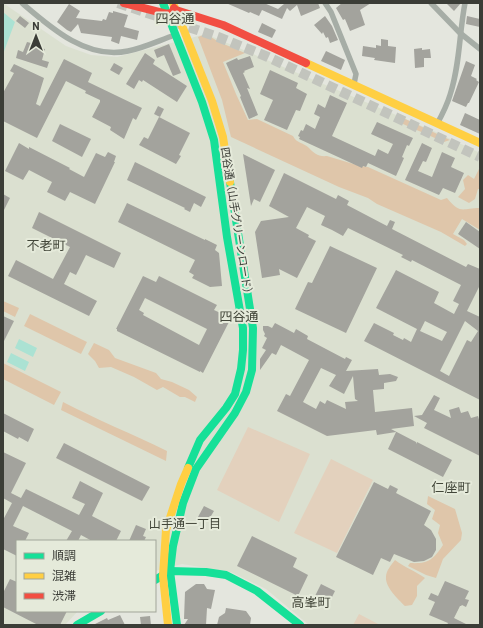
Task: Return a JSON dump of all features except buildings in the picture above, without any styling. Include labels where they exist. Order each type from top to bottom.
[{"type":"street","points":[[22,3],[72,41],[100,52],[127,51],[175,35]]},
{"type":"street","points":[[124,3],[167,14]]},
{"type":"street","points":[[163,3],[202,102],[214,140],[227,237],[243,328],[241,369],[234,394],[226,408],[200,440],[181,484],[166,530],[159,578],[168,625]]},
{"type":"street","points":[[168,3],[223,25],[480,143]]},
{"type":"street","points":[[325,3],[331,12],[356,74],[354,84]]},
{"type":"street","points":[[431,3],[460,33],[480,50]]},
{"type":"street","points":[[437,124],[450,96],[460,49],[460,33],[465,3]]},
{"type":"street","points":[[167,14],[175,7]]},
{"type":"street","name":"四谷通（山手グリーンロード）","points":[[175,7],[212,101],[223,137],[253,328],[252,370],[246,392],[234,413],[196,469],[178,521],[170,571],[177,625]]},
{"type":"street","points":[[159,578],[170,571],[206,572],[226,576],[257,591],[300,625]]},
{"type":"street","points":[[77,625],[87,623],[100,612]]},
{"type":"shaded area","points":[[3,3],[66,46],[91,55],[117,57],[206,34],[436,132],[480,153],[480,625],[309,625],[266,589],[231,572],[182,564],[156,571],[156,540],[16,540],[16,612],[77,612],[65,625],[3,625]]},
{"type":"shaded area","points":[[206,34],[219,42],[245,53],[223,62],[248,120],[257,119],[293,136],[296,140],[319,155],[368,167],[441,200],[447,198],[459,209],[480,208],[480,230],[462,219],[453,234],[464,240],[467,244],[465,246],[441,232],[231,137],[222,100],[198,37]]},
{"type":"shaded area","points":[[399,116],[450,140],[444,142],[403,124],[400,122]]},
{"type":"shaded area","points":[[479,169],[480,189],[478,189],[475,199],[469,203],[458,197],[465,189],[463,180],[468,175],[474,179]]},
{"type":"shaded area","points":[[3,301],[19,308],[15,317],[3,311]]},
{"type":"shaded area","points":[[30,314],[87,342],[81,354],[24,326]]},
{"type":"shaded area","points":[[94,343],[109,350],[115,358],[156,373],[161,379],[172,382],[189,390],[197,397],[195,402],[185,397],[180,397],[163,387],[157,390],[134,377],[111,367],[99,368],[88,354]]},
{"type":"shaded area","points":[[3,363],[61,392],[54,405],[3,379]]},
{"type":"shaded area","points":[[63,402],[167,451],[166,461],[61,410]]},
{"type":"shaded area","points":[[248,427],[310,454],[279,522],[217,490]]},
{"type":"shaded area","points":[[331,459],[373,480],[337,553],[294,533]]},
{"type":"shaded area","points":[[428,496],[455,509],[462,533],[461,540],[443,559],[436,578],[408,566],[410,563],[421,563],[430,560],[443,545],[438,533],[440,525],[432,519],[435,510],[427,504]]},
{"type":"shaded area","points":[[395,560],[425,578],[417,586],[417,596],[412,605],[405,606],[392,593],[386,581],[389,568]]},
{"type":"shaded area","points":[[359,614],[380,625],[353,625]]},
{"type":"water","points":[[3,12],[15,22],[3,54]]},
{"type":"water","points":[[19,339],[37,348],[33,357],[15,348]]},
{"type":"water","points":[[11,353],[29,362],[25,371],[7,362]]},
{"type":"tunnel","points":[[118,3],[218,37],[268,57],[480,157]]},
{"type":"traffic: fast","points":[[163,3],[202,102],[214,140],[227,237],[243,328],[241,369],[235,394],[226,408],[200,440],[188,468]]},
{"type":"traffic: fast","points":[[177,625],[170,571],[173,546],[183,503],[196,469],[235,413],[246,392],[252,370],[253,328],[230,182]]},
{"type":"traffic: fast","points":[[156,579],[170,571],[206,572],[226,575],[257,591],[300,625]]},
{"type":"traffic: fast","points":[[77,625],[99,612]]},
{"type":"traffic: slow","points":[[173,3],[212,101],[223,137],[230,182]]},
{"type":"traffic: slow","points":[[306,63],[480,143]]},
{"type":"traffic: slow","points":[[168,625],[163,576],[166,530],[181,484],[188,468]]},
{"type":"traffic: jam","points":[[124,3],[167,14],[170,13]]},
{"type":"traffic: jam","points":[[174,8],[176,10],[223,25],[306,63]]},
{"type":"district","name":"四谷通","points":[[175,18]]},
{"type":"district","name":"不老町","points":[[46,245]]},
{"type":"district","name":"四谷通","points":[[239,316]]},
{"type":"district","name":"仁座町","points":[[451,487]]},
{"type":"district","name":"山手通一丁目","points":[[185,524]]},
{"type":"district","name":"高峯町","points":[[311,602]]}]
